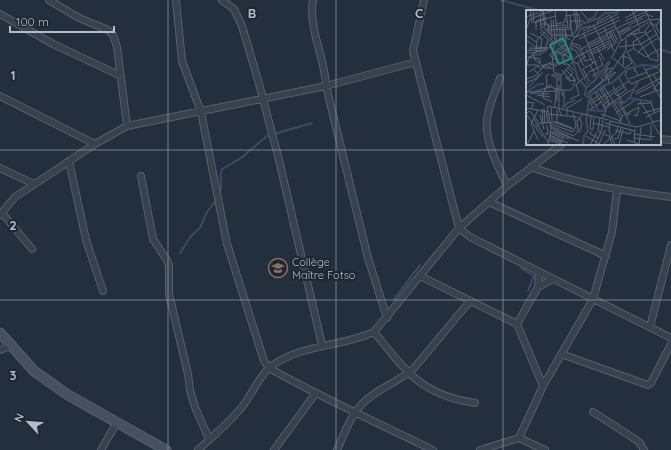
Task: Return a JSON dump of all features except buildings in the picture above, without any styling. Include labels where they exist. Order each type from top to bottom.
[{"type":"main road","points":[[0,333],[10,346],[34,371],[68,395],[166,450]]},
{"type":"street","points":[[49,0],[79,18],[108,30],[113,35],[117,47],[127,126]]},
{"type":"street","points":[[176,0],[182,61],[201,112],[227,244],[261,354],[269,368],[315,394],[356,411],[433,450]]},
{"type":"street","points":[[222,0],[234,9],[242,26],[279,160],[322,345]]},
{"type":"street","points":[[313,0],[312,20],[326,72],[326,86],[368,258],[387,318]]},
{"type":"street","points":[[424,0],[413,45],[416,62],[459,228],[470,237],[671,338]]},
{"type":"street","points":[[0,14],[53,44],[121,76]]},
{"type":"street","points":[[32,249],[1,214],[15,197],[95,144],[127,126],[326,86],[416,62]]},
{"type":"street","points":[[500,78],[487,115],[487,124],[489,142],[507,186]]},
{"type":"street","points":[[0,96],[95,144]]},
{"type":"street","points":[[661,139],[671,140]]},
{"type":"street","points":[[198,450],[243,406],[269,368],[294,354],[322,345],[363,337],[374,332],[387,318],[459,228],[507,186],[561,145]]},
{"type":"street","points":[[69,162],[86,240],[103,291]]},
{"type":"street","points":[[531,167],[574,181],[617,190],[671,197]]},
{"type":"street","points":[[0,168],[34,184]]},
{"type":"street","points":[[141,176],[153,239],[167,260],[169,266],[169,294],[194,406],[210,439]]},
{"type":"street","points":[[519,438],[543,386],[593,299],[612,232],[617,190]]},
{"type":"street","points":[[489,202],[606,256]]},
{"type":"street","points":[[650,327],[671,245]]},
{"type":"street","points":[[517,324],[538,286],[539,272]]},
{"type":"street","points":[[420,276],[517,324],[543,386]]},
{"type":"street","points":[[538,286],[553,279]]},
{"type":"street","points":[[337,450],[356,411],[368,398],[408,374],[425,357],[470,301]]},
{"type":"street","points":[[374,332],[408,374],[434,391],[459,401],[475,403]]},
{"type":"street","points":[[562,354],[648,386],[671,344]]},
{"type":"street","points":[[0,350],[10,346]]},
{"type":"street","points":[[274,450],[315,394]]},
{"type":"street","points":[[593,412],[635,439],[640,443],[644,450]]},
{"type":"street","points":[[101,450],[117,422]]},
{"type":"street","points":[[480,450],[519,438],[546,450]]},
{"type":"waterway","points":[[501,0],[537,10]]},
{"type":"waterway","points":[[661,49],[671,53]]},
{"type":"waterway","points":[[219,195],[222,169],[241,158],[267,136],[312,123]]},
{"type":"waterway","points":[[180,253],[191,236],[200,228],[207,212],[217,199]]},
{"type":"waterway","points":[[394,299],[420,265]]},
{"type":"waterway","points":[[521,268],[534,276],[528,291]]},
{"type":"place","name":"Collège Maître Fotso","points":[[278,268]]}]
